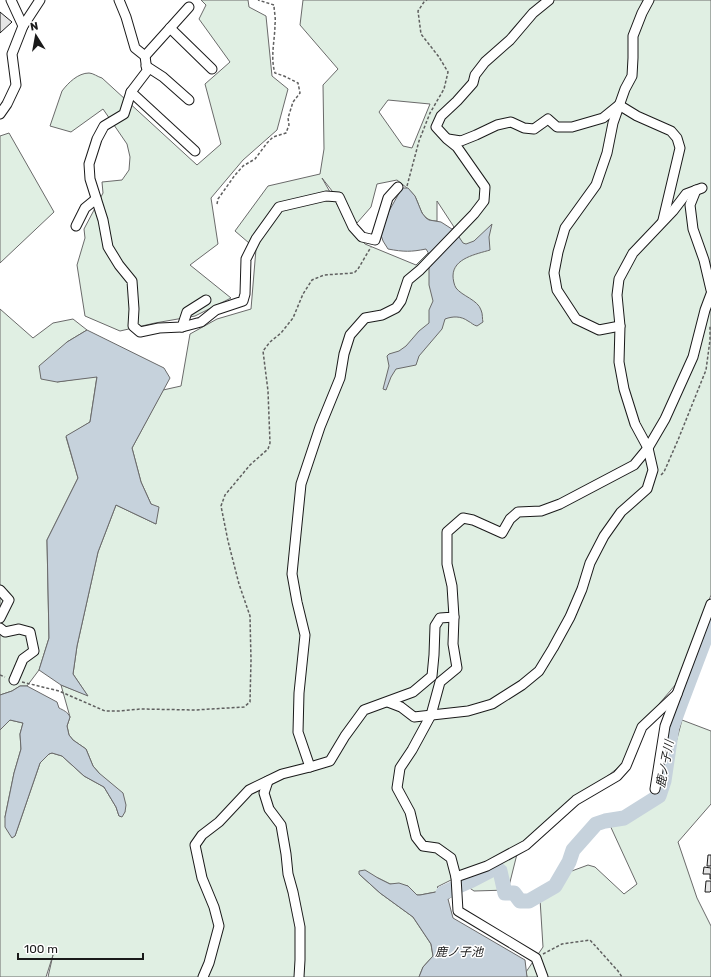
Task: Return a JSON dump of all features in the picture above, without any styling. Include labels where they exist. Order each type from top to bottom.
[{"type":"street","points":[[11,0],[23,26]]},
{"type":"street","points":[[0,114],[7,104],[16,84],[12,54],[23,26],[40,0]]},
{"type":"street","points":[[119,0],[126,17],[135,48],[145,56],[147,71],[132,92],[124,114],[104,126],[97,139],[89,164],[90,179],[103,220],[108,247],[119,265],[132,281],[134,309],[133,326],[140,332],[159,328],[182,327],[201,322],[216,310],[243,301],[245,294],[246,259],[256,239],[279,207],[326,196],[339,197],[353,226],[362,238],[375,240],[388,198],[398,187]]},
{"type":"street","points":[[310,767],[298,732],[299,693],[305,635],[292,574],[301,484],[320,427],[340,378],[344,354],[350,336],[365,318],[382,315],[396,308],[401,301],[408,280],[420,270],[474,214],[484,201],[486,187],[457,147],[436,127],[441,116],[473,83],[475,75],[485,62],[510,40],[533,13],[549,0]]},
{"type":"street","points":[[620,326],[599,330],[576,319],[557,290],[554,272],[565,228],[596,185],[607,153],[613,123],[625,89],[632,76],[634,58],[632,36],[649,0]]},
{"type":"street","points":[[145,56],[189,6]]},
{"type":"street","points":[[170,28],[212,69]]},
{"type":"street","points":[[146,66],[163,77],[189,100]]},
{"type":"street","points":[[132,92],[195,152]]},
{"type":"street","points":[[447,139],[461,141],[497,125],[510,122],[524,128],[534,129],[548,119],[557,127],[572,127],[603,118],[619,105]]},
{"type":"street","points":[[619,105],[637,116],[671,131],[677,138],[680,148],[663,222]]},
{"type":"street","points":[[388,702],[401,707],[414,717],[468,711],[492,704],[522,685],[539,671],[553,648],[570,616],[582,589],[590,563],[604,536],[621,512],[647,489],[653,470],[648,448],[636,424],[624,389],[619,362],[620,326],[617,295],[620,279],[633,253],[673,211],[686,194],[699,189],[690,205],[693,229],[704,260],[711,290]]},
{"type":"street","points":[[76,226],[85,208],[96,199]]},
{"type":"street","points":[[543,977],[536,958],[458,911],[456,877],[451,858],[437,848],[423,846],[416,837],[410,812],[397,788],[400,768],[412,750],[430,715],[440,682],[457,668],[453,644],[454,617],[452,586],[447,564],[447,532],[463,518],[473,520],[502,533],[510,519],[518,512],[541,510],[560,504],[634,465],[648,448],[665,419],[693,357],[705,310],[711,294]]},
{"type":"street","points":[[182,327],[187,312],[206,300]]},
{"type":"street","points":[[0,590],[9,600],[0,618]]},
{"type":"street","points":[[655,789],[665,726],[711,604]]},
{"type":"street","points":[[203,977],[220,926],[202,878],[195,845],[202,835],[219,822],[249,790],[282,774],[330,761],[344,736],[364,710],[413,692],[432,676],[435,626],[440,618],[454,617]]},
{"type":"street","points":[[0,628],[5,632],[19,629],[30,632],[34,651],[23,659],[14,680]]},
{"type":"street","points":[[456,877],[487,866],[526,844],[576,800],[617,776],[626,766],[642,727],[677,694]]},
{"type":"street","points":[[268,781],[264,793],[269,810],[281,825],[288,874],[300,927],[299,977]]},
{"type":"path","points":[[217,204],[218,199],[243,166],[255,159],[273,137],[286,133],[289,125],[288,118],[293,102],[300,93],[298,83],[275,73],[273,67],[273,49],[276,23],[274,5],[258,0]]},
{"type":"path","points":[[398,187],[406,186],[419,141],[430,113],[444,89],[448,72],[439,57],[421,34],[418,11],[427,0]]},
{"type":"path","points":[[0,675],[59,691],[104,711],[141,709],[195,710],[244,707],[250,702],[250,616],[239,584],[228,542],[221,506],[225,495],[250,465],[268,449],[270,443],[268,391],[263,351],[270,342],[281,333],[293,318],[303,294],[312,280],[324,275],[354,273],[358,269],[375,240]]},
{"type":"path","points":[[658,478],[664,472],[706,370],[710,340],[710,324]]},
{"type":"path","points":[[536,958],[562,944],[590,940],[622,977]]},
{"type":"green space","points":[[201,0],[248,0],[249,7],[266,16],[272,76],[288,89],[277,130],[243,160],[211,198],[218,244],[190,265],[231,298],[195,316],[120,331],[85,316],[77,265],[85,238],[84,229],[103,193],[102,182],[122,180],[129,170],[130,157],[127,144],[103,109],[71,132],[50,126],[62,91],[77,77],[85,73],[91,73],[102,78],[197,165],[221,144],[205,84],[230,62],[199,19],[206,5]]},
{"type":"green space","points":[[303,0],[711,0],[711,595],[676,684],[637,730],[624,763],[519,846],[508,890],[474,891],[455,878],[437,887],[441,891],[417,895],[408,886],[390,884],[378,878],[359,874],[380,893],[413,917],[431,944],[433,956],[423,967],[419,977],[48,977],[53,955],[46,977],[0,977],[0,730],[10,720],[23,723],[20,734],[21,749],[14,773],[5,817],[12,837],[15,836],[40,763],[52,753],[62,756],[84,776],[104,787],[116,807],[119,816],[125,812],[93,766],[86,749],[73,740],[69,735],[67,726],[70,717],[61,685],[87,695],[73,674],[77,646],[98,552],[116,505],[156,524],[151,504],[141,482],[132,448],[163,390],[181,386],[190,334],[217,319],[251,309],[256,249],[235,231],[268,186],[320,174],[324,149],[323,85],[338,69],[300,25]],"holes":[[[388,100],[430,104],[412,148],[403,146],[379,112]],[[322,178],[357,223],[371,207],[377,184],[397,180],[414,195],[425,217],[430,220],[437,221],[437,201],[454,227],[416,265],[365,244],[350,227]]]},
{"type":"green space","points":[[9,133],[54,212],[0,263],[0,136]]},
{"type":"green space","points":[[0,309],[33,338],[53,323],[73,319],[87,330],[67,342],[57,382],[97,376],[90,422],[66,437],[78,478],[47,540],[49,638],[39,670],[27,686],[20,686],[12,691],[0,695]]},
{"type":"green space","points":[[682,720],[711,731],[711,804],[678,842],[697,898],[711,926],[711,977],[527,977],[526,972],[543,947],[540,899],[569,872],[588,865],[595,867],[624,894],[637,884],[608,821],[663,791]]},
{"type":"water","points":[[402,188],[408,188],[415,196],[422,213],[426,218],[441,222],[455,231],[463,243],[466,244],[474,241],[492,224],[489,237],[490,250],[473,255],[461,261],[454,270],[453,276],[456,288],[477,303],[482,313],[483,322],[477,326],[460,317],[445,319],[442,329],[419,356],[416,365],[396,369],[386,390],[383,389],[389,366],[387,356],[406,346],[419,331],[429,323],[429,310],[433,301],[429,285],[429,254],[426,249],[416,251],[399,251],[388,249],[381,235],[389,211]]},
{"type":"water","points":[[87,330],[164,368],[170,378],[132,448],[141,482],[151,504],[159,507],[156,524],[116,505],[98,552],[77,646],[73,674],[88,696],[61,685],[39,670],[49,638],[47,540],[78,478],[66,436],[90,422],[97,377],[57,382],[41,379],[39,366],[67,342]]},
{"type":"water","points":[[20,686],[27,686],[57,702],[59,708],[68,714],[70,717],[67,726],[69,735],[73,740],[86,749],[93,766],[99,773],[123,793],[126,805],[125,812],[122,817],[119,816],[116,807],[104,787],[84,776],[62,756],[52,753],[40,763],[15,836],[12,838],[5,827],[5,817],[14,773],[21,749],[20,734],[23,723],[10,720],[0,730],[0,695],[12,691]]},
{"type":"water","name":"鹿ノ子池","points":[[365,870],[390,884],[399,883],[408,886],[417,895],[441,891],[444,890],[445,887],[459,883],[464,889],[448,899],[453,918],[525,960],[527,977],[419,977],[423,967],[433,956],[431,944],[413,917],[380,893],[359,874],[359,871]]},
{"type":"building","points":[[0,12],[12,22],[0,33]]},
{"type":"building","points":[[708,855],[711,855],[711,866],[707,866]]},
{"type":"building","points":[[704,867],[711,868],[711,879],[710,874],[703,874]]},
{"type":"building","points":[[706,881],[711,881],[710,892],[705,892]]},
{"type":"waterway","name":"鹿ノ子川","points":[[443,893],[495,868],[500,871],[505,893],[514,893],[520,901],[529,901],[555,886],[569,862],[573,850],[596,824],[624,818],[659,796],[664,781],[672,727],[711,623]]}]
